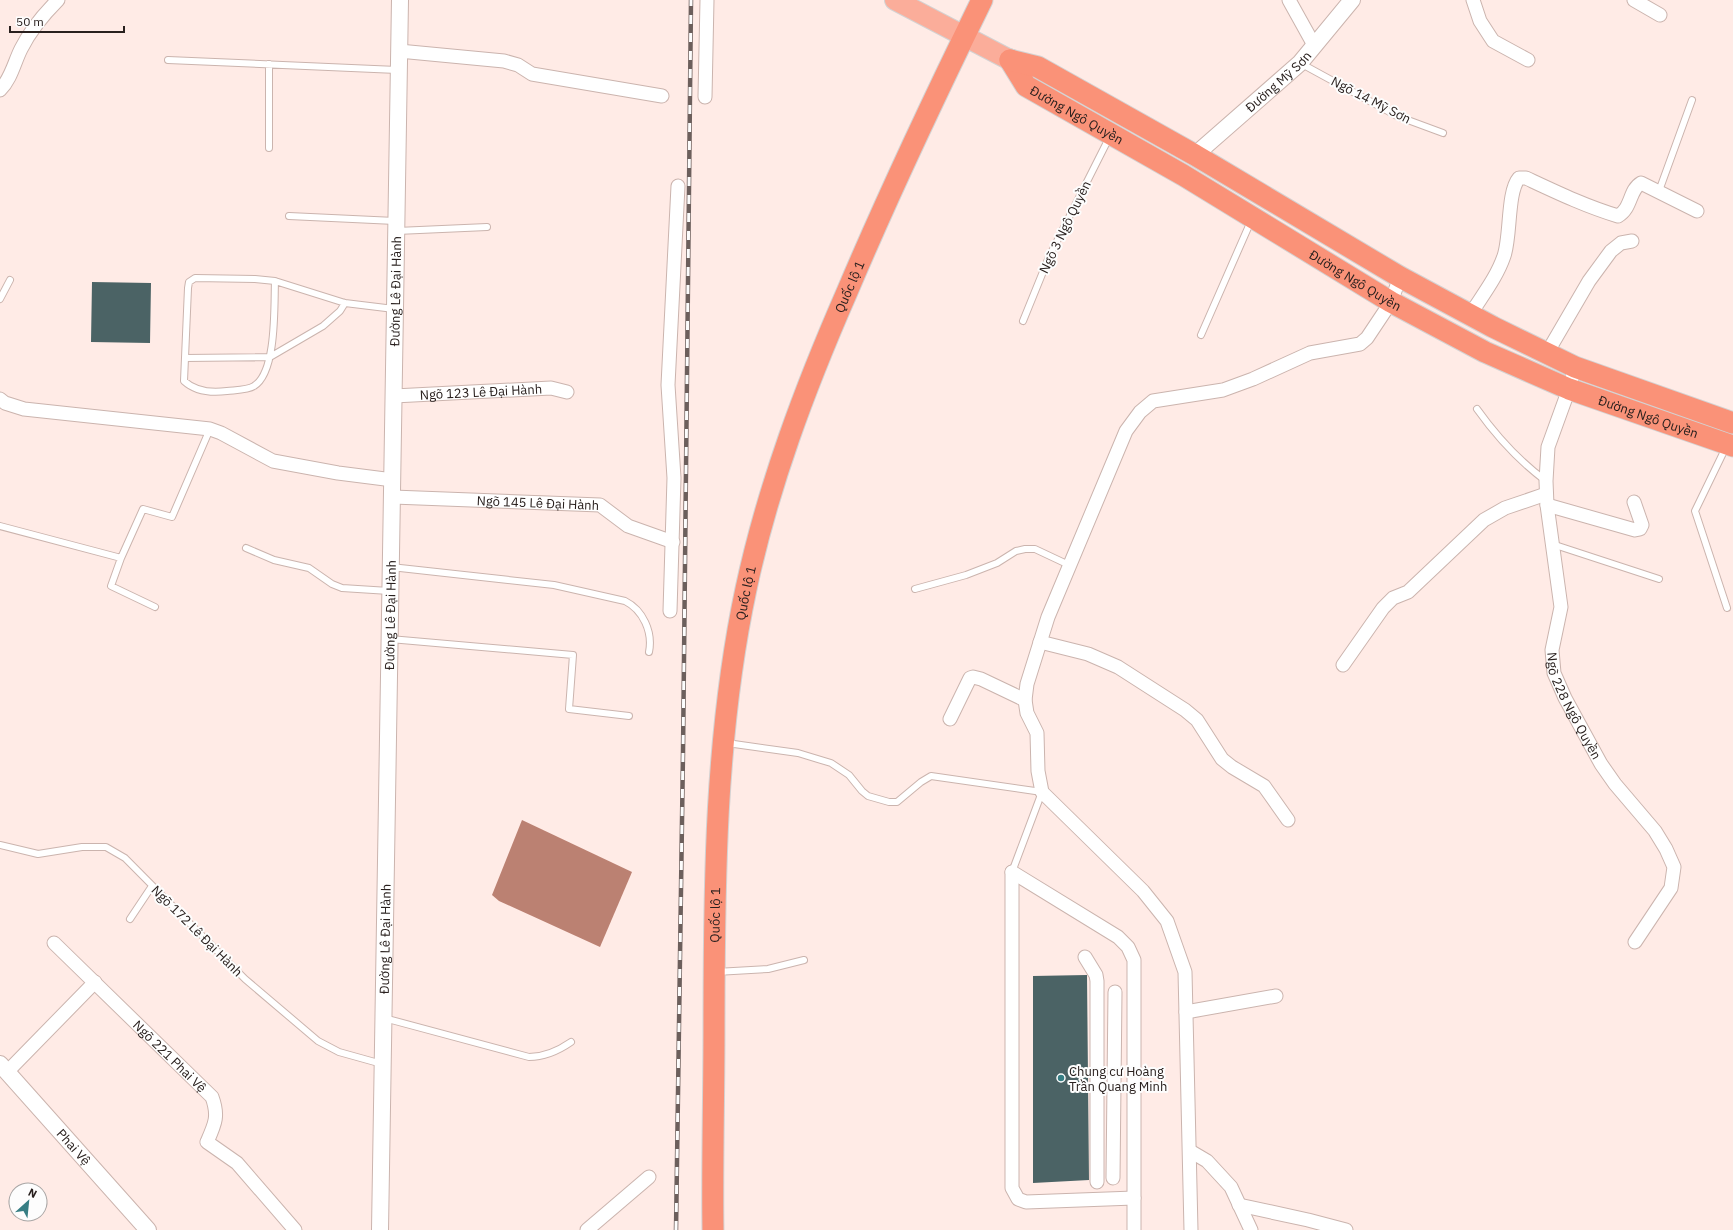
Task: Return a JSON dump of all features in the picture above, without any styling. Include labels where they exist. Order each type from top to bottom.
[{"type":"highway","name":"Quốc lộ 1","points":[[712,1230],[714,914],[724,742],[733,657],[746,589],[767,505],[796,416],[826,340],[894,182],[982,0]]},
{"type":"highway","name":"Đường Ngô Quyền","points":[[1010,60],[1026,86],[1183,175],[1391,302],[1485,352],[1569,389],[1730,445]]},
{"type":"highway","name":"Đường Ngô Quyền","points":[[1010,60],[1038,67],[1195,155],[1400,277],[1470,315],[1575,367],[1733,423]]},
{"type":"highway","points":[[1183,175],[1195,155]]},
{"type":"main road","name":"Đường Ngô Quyền","points":[[895,0],[1010,60]]},
{"type":"street","points":[[0,90],[8,82],[21,48],[44,14],[58,0]]},
{"type":"street","name":"Đường Lê Đại Hành","points":[[380,1230],[400,0]]},
{"type":"street","points":[[705,97],[707,0]]},
{"type":"street","points":[[1289,0],[1314,45]]},
{"type":"street","name":"Đường Mỹ Sơn","points":[[1195,155],[1300,63],[1352,0]]},
{"type":"street","points":[[1473,0],[1480,21],[1493,41],[1528,60]]},
{"type":"street","points":[[1634,0],[1660,15]]},
{"type":"street","points":[[399,51],[497,60],[518,66],[532,74],[662,96]]},
{"type":"street","points":[[1470,315],[1500,267],[1507,240],[1512,190],[1514,184],[1519,178],[1526,178],[1579,202],[1618,216],[1624,212],[1637,186],[1641,183],[1697,211]]},
{"type":"street","points":[[670,610],[674,478],[668,385],[678,186]]},
{"type":"street","points":[[1547,353],[1589,281],[1611,251],[1621,243],[1632,241]]},
{"type":"street","points":[[1191,1230],[1185,972],[1167,921],[1143,891],[1042,792],[1038,771],[1037,733],[1028,712],[1025,700],[1027,684],[1048,617],[1126,431],[1140,412],[1153,401],[1222,390],[1253,379],[1310,353],[1360,344],[1367,338],[1391,302],[1400,277]]},
{"type":"street","name":"Ngõ 228 Ngô Quyền","points":[[1575,367],[1569,389],[1548,447],[1546,493],[1561,607],[1552,650],[1554,673],[1601,764],[1615,784],[1655,831],[1666,849],[1674,867],[1671,888],[1635,942]]},
{"type":"street","name":"Ngõ 123 Lê Đại Hành","points":[[394,396],[552,388],[567,392]]},
{"type":"street","points":[[0,400],[24,409],[210,429],[221,433],[274,461],[338,473],[393,480]]},
{"type":"street","points":[[1343,665],[1383,608],[1393,598],[1408,592],[1484,520],[1505,508],[1546,493],[1636,530],[1642,525],[1634,502]]},
{"type":"street","name":"Ngõ 145 Lê Đại Hành","points":[[393,497],[600,505],[628,526],[673,542]]},
{"type":"street","points":[[1040,642],[1088,654],[1118,667],[1185,710],[1197,720],[1222,759],[1232,768],[1264,786],[1288,820]]},
{"type":"street","points":[[950,719],[970,678],[973,677],[981,679],[1025,700]]},
{"type":"street","points":[[1012,872],[1118,937],[1128,947],[1134,960],[1134,1230]]},
{"type":"street","points":[[1012,872],[1012,1188],[1018,1200],[1026,1202],[1134,1198]]},
{"type":"street","name":"Ngõ 221 Phai Vệ","points":[[54,943],[212,1097],[217,1109],[214,1126],[207,1142],[237,1163],[295,1230]]},
{"type":"street","points":[[1085,957],[1096,975],[1097,1182]]},
{"type":"street","points":[[4,1068],[95,982]]},
{"type":"street","points":[[1096,990],[1134,993]]},
{"type":"street","points":[[1113,1178],[1115,992]]},
{"type":"street","points":[[1186,1012],[1276,996]]},
{"type":"street","points":[[1096,1036],[1114,1036]]},
{"type":"street","name":"Phai Vệ","points":[[4,1068],[148,1230]]},
{"type":"street","points":[[1096,1081],[1134,1081]]},
{"type":"street","points":[[1097,1125],[1134,1126]]},
{"type":"street","points":[[1190,1151],[1207,1161],[1231,1187],[1251,1230]]},
{"type":"street","points":[[587,1230],[649,1177]]},
{"type":"street","points":[[1239,1205],[1308,1220],[1344,1230]]},
{"type":"lane","points":[[168,60],[399,70]]},
{"type":"lane","name":"Ngõ 14 Mỹ Sơn","points":[[1300,63],[1397,116],[1443,133]]},
{"type":"lane","points":[[269,64],[269,148]]},
{"type":"lane","points":[[1659,191],[1692,100]]},
{"type":"lane","name":"Ngõ 3 Ngô Quyền","points":[[1023,321],[1049,257],[1110,134]]},
{"type":"lane","points":[[289,216],[397,226],[487,227]]},
{"type":"lane","points":[[1201,335],[1253,218]]},
{"type":"lane","points":[[275,281],[270,357],[266,371],[254,387],[221,392],[201,391],[191,387],[184,381],[189,282],[195,278],[255,279],[275,281],[345,303],[396,309]]},
{"type":"lane","points":[[0,299],[10,280]]},
{"type":"lane","points":[[185,358],[270,357],[323,326],[336,315],[345,303]]},
{"type":"lane","points":[[1477,409],[1489,426],[1546,493]]},
{"type":"lane","points":[[155,607],[111,586],[121,558],[143,509],[172,517],[210,429]]},
{"type":"lane","points":[[1727,608],[1695,510],[1730,445]]},
{"type":"lane","points":[[0,526],[121,558]]},
{"type":"lane","points":[[1552,544],[1659,579]]},
{"type":"lane","points":[[246,548],[274,560],[309,568],[332,584],[342,588],[391,591]]},
{"type":"lane","points":[[915,589],[966,575],[1025,549],[1036,549],[1070,566]]},
{"type":"lane","points":[[391,567],[554,585],[625,600],[635,606],[646,622],[651,642],[649,652]]},
{"type":"lane","points":[[390,639],[574,655],[569,709],[629,716]]},
{"type":"lane","points":[[724,742],[798,753],[831,762],[849,775],[868,796],[889,802],[897,802],[921,782],[931,776],[1042,792],[1012,872]]},
{"type":"lane","name":"Ngõ 172 Lê Đại Hành","points":[[0,845],[38,854],[82,847],[106,847],[125,858],[245,979],[318,1041],[339,1052],[383,1065]]},
{"type":"lane","points":[[130,919],[152,886]]},
{"type":"lane","points":[[714,972],[768,969],[804,960]]},
{"type":"lane","points":[[384,1018],[529,1057],[539,1057],[551,1053],[571,1042]]},
{"type":"shaded area","points":[[522,820],[632,872],[600,947],[499,901],[492,895]]},
{"type":"building","points":[[92,282],[151,283],[150,343],[91,342]]},
{"type":"building","name":"Chung cư Hoàng Trần Quang Minh","points":[[1087,975],[1089,1180],[1033,1183],[1033,976]]},
{"type":"railway","points":[[676,1230],[691,0]]},
{"type":"place","name":"Chung cư Hoàng Trần Quang Minh","points":[[1061,1078]]}]
